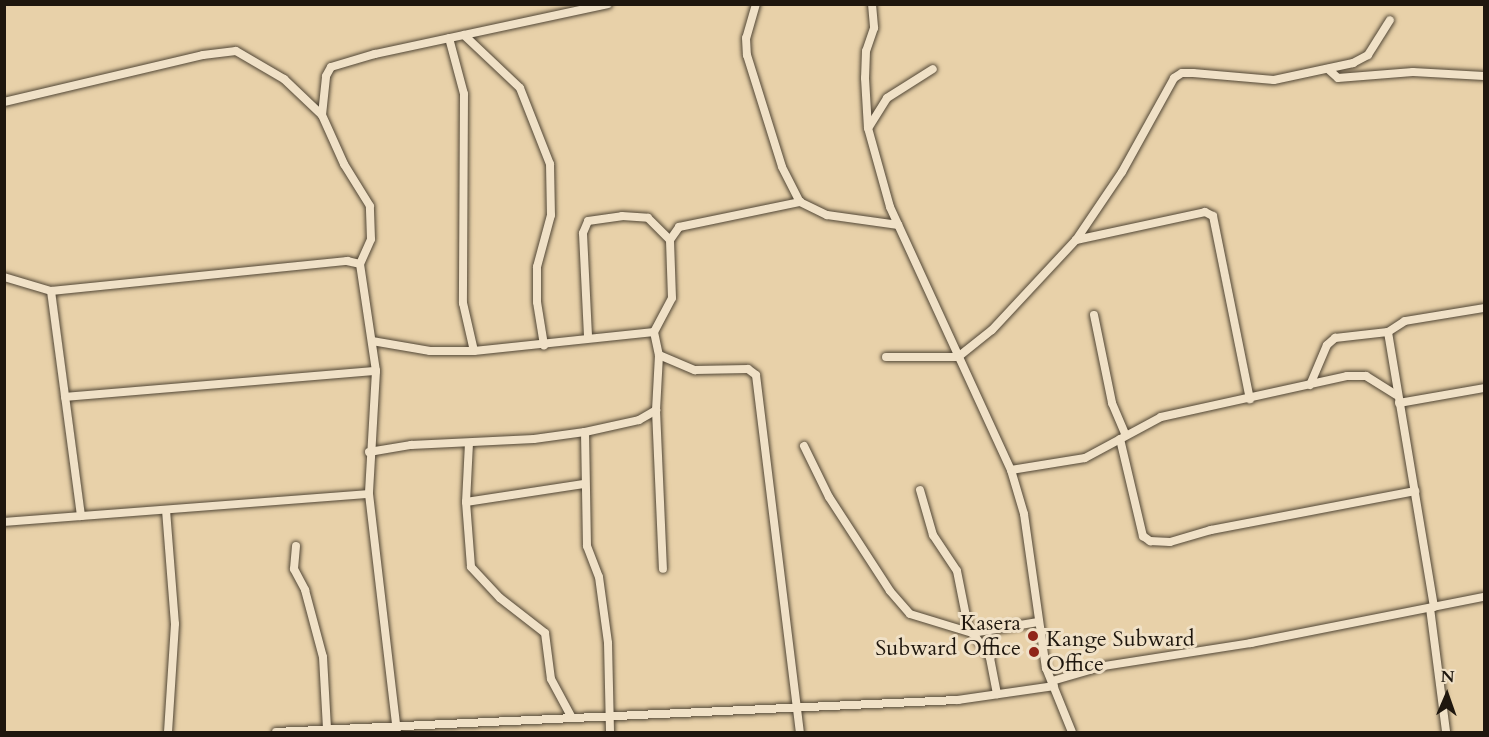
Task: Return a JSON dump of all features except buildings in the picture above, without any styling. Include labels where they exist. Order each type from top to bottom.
[{"type":"street","points":[[322,115],[326,76],[331,67],[450,38],[608,4]]},
{"type":"street","points":[[756,4],[746,38],[747,55],[782,167],[800,202],[827,215],[898,225]]},
{"type":"street","points":[[872,4],[874,28],[866,51],[865,78],[868,128],[898,225],[1011,470],[1024,514],[1038,622],[1053,683],[1072,732]]},
{"type":"street","points":[[886,357],[958,357],[992,330],[1076,240],[1122,172],[1174,78],[1193,73],[1274,80],[1328,69],[1365,59],[1390,20]]},
{"type":"street","points":[[465,35],[520,88],[550,164],[551,215],[537,267],[537,302],[544,345]]},
{"type":"street","points":[[450,38],[464,103],[463,303],[474,351]]},
{"type":"street","points":[[4,102],[203,55],[236,51],[284,79],[322,115],[344,164],[370,206],[371,239],[360,264],[376,371],[369,452],[369,494],[397,728]]},
{"type":"street","points":[[868,128],[887,98],[933,69]]},
{"type":"street","points":[[1328,69],[1338,78],[1413,72],[1485,76]]},
{"type":"street","points":[[663,569],[656,410],[658,354],[654,332],[672,298],[670,240],[679,227],[800,202]]},
{"type":"street","points":[[1076,240],[1195,213],[1205,212],[1213,216],[1250,399]]},
{"type":"street","points":[[588,336],[583,232],[588,221],[622,216],[648,218],[670,240]]},
{"type":"street","points":[[4,277],[51,291],[347,261],[360,264]]},
{"type":"street","points":[[51,291],[81,516]]},
{"type":"street","points":[[1310,385],[1327,345],[1335,338],[1388,332],[1415,319],[1485,308]]},
{"type":"street","points":[[1094,315],[1143,536],[1150,542],[1170,542],[1211,530],[1414,491]]},
{"type":"street","points":[[372,341],[430,351],[474,351],[544,345],[588,336],[638,336],[654,332]]},
{"type":"street","points":[[1388,332],[1432,608],[1446,732]]},
{"type":"street","points":[[658,354],[695,370],[748,369],[756,375],[800,732]]},
{"type":"street","points":[[65,397],[376,371]]},
{"type":"street","points":[[1011,470],[1085,458],[1161,417],[1347,376],[1366,376],[1398,399],[1485,388]]},
{"type":"street","points":[[369,452],[411,445],[469,443],[585,432],[639,420],[656,410]]},
{"type":"street","points":[[585,432],[584,484],[587,546],[599,577],[608,643],[610,732]]},
{"type":"street","points":[[469,443],[466,502],[471,567],[500,598],[545,633],[551,678],[572,718]]},
{"type":"street","points":[[804,446],[829,497],[890,591],[910,614],[972,633],[1038,622]]},
{"type":"street","points":[[466,502],[584,484]]},
{"type":"street","points":[[920,490],[933,535],[957,571],[961,600],[972,633],[990,658],[997,694]]},
{"type":"street","points":[[4,522],[369,494]]},
{"type":"street","points":[[166,510],[175,624],[168,732]]},
{"type":"street","points":[[296,546],[294,569],[305,590],[323,657],[327,729]]},
{"type":"street","points":[[276,732],[958,700],[1053,683],[1104,666],[1251,643],[1485,597]]},
{"type":"place","name":"Kasera Subward Office","points":[[1033,636]]},
{"type":"place","name":"Kange Subward Office","points":[[1034,652]]}]
